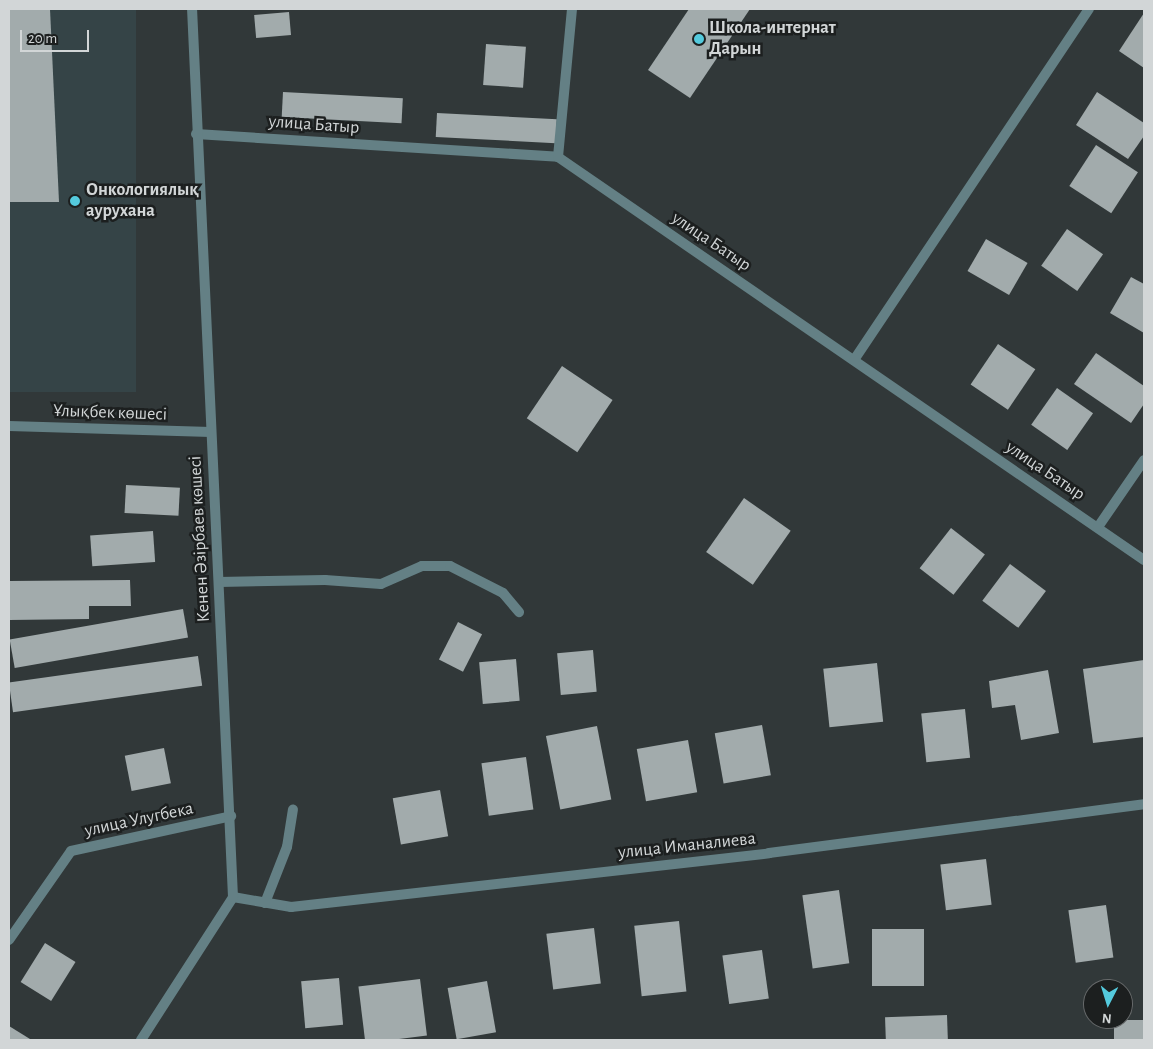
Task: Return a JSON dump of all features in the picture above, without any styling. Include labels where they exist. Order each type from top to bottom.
[{"type":"street","name":"Кенен Әзірбаев көшесі","points":[[192,9],[196,134],[231,816],[233,897]]},
{"type":"street","points":[[558,157],[572,9]]},
{"type":"street","points":[[854,360],[1089,9]]},
{"type":"street","name":"улица Батыр","points":[[196,134],[558,157],[1144,560]]},
{"type":"street","name":"Ұлықбек көшесі","points":[[9,426],[211,432]]},
{"type":"street","points":[[1098,527],[1144,460]]},
{"type":"street","points":[[218,582],[325,580],[381,584],[422,566],[450,566],[503,593],[519,612]]},
{"type":"street","name":"улица Иманалиева","points":[[233,897],[291,907],[769,853],[1144,804]]},
{"type":"street","points":[[265,903],[287,847],[293,809]]},
{"type":"street","name":"улица Улугбека","points":[[9,940],[71,851],[231,816]]},
{"type":"street","points":[[141,1040],[233,897]]},
{"type":"shaded area","name":"Онкологиялық аурухана","points":[[9,9],[136,9],[136,392],[9,392]]},
{"type":"building","points":[[9,9],[50,9],[59,202],[10,202]]},
{"type":"building","name":"Школа-интернат Дарын","points":[[689,9],[750,9],[690,98],[648,70]]},
{"type":"building","points":[[289,12],[291,35],[256,38],[254,15]]},
{"type":"building","points":[[1144,13],[1144,68],[1119,51]]},
{"type":"building","points":[[486,44],[526,47],[523,88],[483,85]]},
{"type":"building","points":[[283,92],[403,98],[402,123],[282,117]]},
{"type":"building","points":[[1097,92],[1144,123],[1144,136],[1128,159],[1076,125]]},
{"type":"building","points":[[437,113],[557,119],[556,143],[436,137]]},
{"type":"building","points":[[1096,145],[1138,172],[1111,213],[1069,186]]},
{"type":"building","points":[[1067,229],[1103,254],[1077,291],[1041,266]]},
{"type":"building","points":[[986,239],[1028,263],[1009,295],[968,271]]},
{"type":"building","points":[[1131,277],[1144,284],[1144,333],[1110,313]]},
{"type":"building","points":[[998,344],[1035,369],[1008,410],[971,385]]},
{"type":"building","points":[[1096,353],[1144,386],[1144,404],[1131,423],[1074,384]]},
{"type":"building","points":[[562,366],[613,400],[577,452],[527,418]]},
{"type":"building","points":[[1057,388],[1093,413],[1067,450],[1031,425]]},
{"type":"building","points":[[126,485],[180,488],[178,516],[125,513]]},
{"type":"building","points":[[744,498],[791,531],[753,585],[706,552]]},
{"type":"building","points":[[951,528],[985,554],[953,595],[920,568]]},
{"type":"building","points":[[153,531],[155,562],[92,566],[90,535]]},
{"type":"building","points":[[1010,564],[1046,591],[1018,628],[982,601]]},
{"type":"building","points":[[130,580],[131,606],[89,606],[89,619],[9,620],[9,581]]},
{"type":"building","points":[[183,609],[188,638],[15,668],[10,640]]},
{"type":"building","points":[[458,622],[482,634],[463,672],[439,659]]},
{"type":"building","points":[[593,650],[597,692],[561,695],[557,653]]},
{"type":"building","points":[[198,656],[202,686],[13,712],[9,683]]},
{"type":"building","points":[[516,659],[520,701],[483,704],[479,662]]},
{"type":"building","points":[[1144,660],[1144,737],[1093,743],[1083,669]]},
{"type":"building","points":[[877,663],[883,722],[829,727],[823,669]]},
{"type":"building","points":[[1048,670],[1059,733],[1021,740],[1015,705],[992,708],[989,681]]},
{"type":"building","points":[[965,709],[970,758],[926,762],[921,714]]},
{"type":"building","points":[[762,725],[771,775],[724,784],[715,733]]},
{"type":"building","points":[[597,726],[611,800],[560,810],[546,736]]},
{"type":"building","points":[[688,740],[697,792],[646,801],[637,749]]},
{"type":"building","points":[[164,748],[171,783],[132,791],[125,756]]},
{"type":"building","points":[[526,757],[533,809],[489,816],[481,763]]},
{"type":"building","points":[[440,790],[448,836],[401,845],[393,798]]},
{"type":"building","points":[[986,859],[992,905],[946,910],[940,865]]},
{"type":"building","points":[[839,890],[849,963],[813,968],[802,895]]},
{"type":"building","points":[[1106,905],[1113,957],[1076,963],[1068,910]]},
{"type":"building","points":[[679,921],[686,992],[642,996],[634,926]]},
{"type":"building","points":[[594,928],[601,984],[553,989],[546,934]]},
{"type":"building","points":[[872,929],[924,929],[924,986],[872,986]]},
{"type":"building","points":[[45,943],[76,962],[51,1001],[21,982]]},
{"type":"building","points":[[762,950],[769,999],[729,1004],[722,956]]},
{"type":"building","points":[[339,978],[343,1025],[305,1028],[301,981]]},
{"type":"building","points":[[420,979],[427,1036],[391,1040],[365,1040],[358,987]]},
{"type":"building","points":[[487,981],[496,1032],[457,1039],[448,988]]},
{"type":"building","points":[[947,1015],[948,1040],[886,1040],[885,1017]]},
{"type":"building","points":[[1133,1020],[1144,1020],[1144,1040],[1114,1040],[1114,1029],[1133,1029]]},
{"type":"building","points":[[9,1026],[30,1039],[9,1040]]},
{"type":"place","name":"Школа-интернат Дарын","points":[[699,39]]},
{"type":"place","name":"Онкологиялық аурухана","points":[[75,201]]}]
